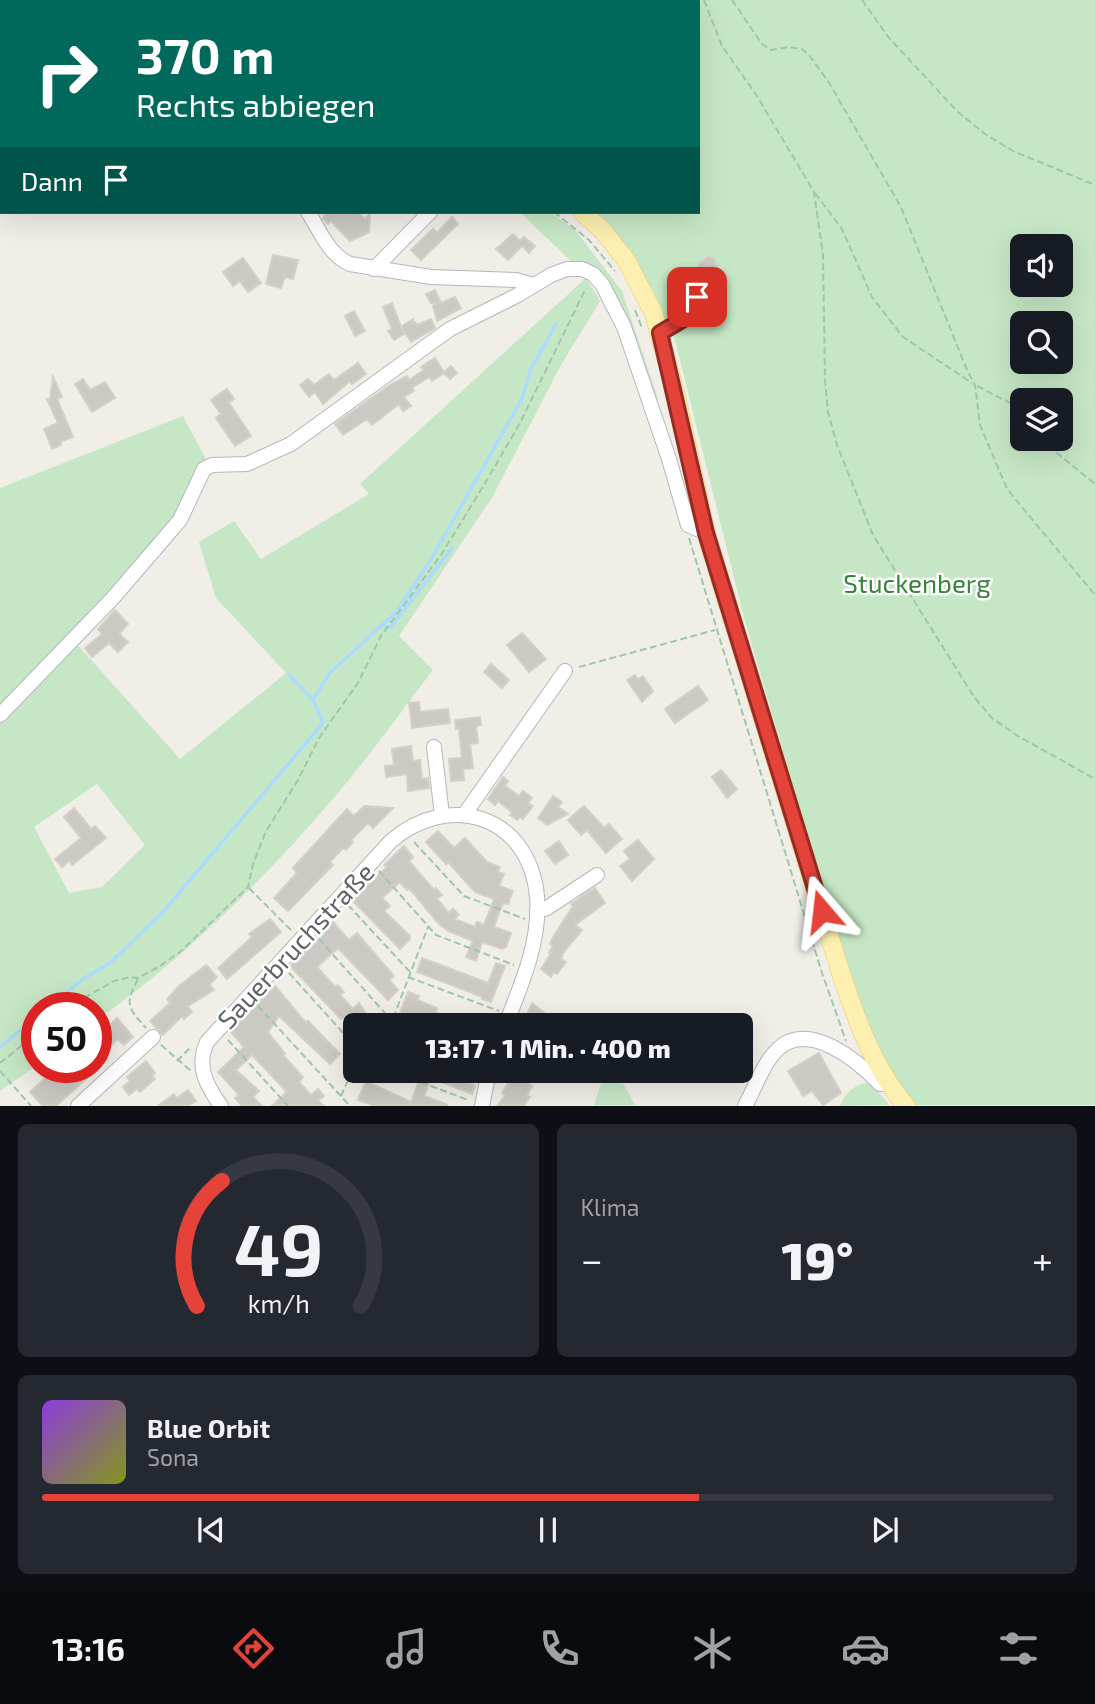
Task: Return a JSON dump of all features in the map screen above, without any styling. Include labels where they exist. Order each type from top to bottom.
[{"type":"main road","points":[[584,214],[604,232],[638,278],[660,333],[706,533],[853,1012],[890,1084],[906,1105]]},
{"type":"street","points":[[310,214],[340,260],[374,269],[474,281],[516,280],[533,285]]},
{"type":"street","points":[[374,269],[428,214]]},
{"type":"street","points":[[0,715],[112,599],[180,520],[204,469],[212,465],[247,464],[291,444],[450,329],[567,270],[582,269],[593,274],[611,298],[624,327],[669,459],[688,525],[706,533]]},
{"type":"street","points":[[660,333],[687,317],[694,308],[696,282]]},
{"type":"street","points":[[464,815],[565,671]]},
{"type":"street","points":[[434,747],[442,815]]},
{"type":"street","name":"Sauerbruchstraße","points":[[205,1078],[201,1068],[202,1053],[218,1028],[403,830],[442,815],[464,815],[499,827],[522,851],[532,873],[536,917],[526,969],[510,1013]]},
{"type":"street","points":[[536,917],[597,875]]},
{"type":"street","points":[[78,1105],[153,1037]]},
{"type":"street","points":[[745,1105],[775,1052],[797,1038],[850,1055],[880,1084],[890,1084]]},
{"type":"street","points":[[205,1078],[221,1105]]},
{"type":"street","points":[[482,1105],[487,1083]]},
{"type":"path","points":[[704,0],[722,46],[757,96],[814,192],[842,229],[872,297],[904,338],[975,385],[1010,403]]},
{"type":"path","points":[[732,0],[762,44],[771,50],[789,47],[802,49],[828,80],[901,207],[975,385],[980,425],[1007,489],[1095,595]]},
{"type":"path","points":[[862,0],[889,38],[967,120],[1013,151],[1095,185]]},
{"type":"path","points":[[814,192],[823,255],[828,412],[836,444],[873,535],[974,697],[992,718],[1018,736],[1095,779]]},
{"type":"path","points":[[205,1078],[175,1060],[130,1010],[132,991],[138,978],[180,952],[248,887],[253,864],[266,831],[298,780],[318,738],[358,682],[380,636],[441,555],[487,480],[520,423],[593,274]]},
{"type":"path","points":[[1055,451],[1095,484]]},
{"type":"path","points":[[688,525],[690,544],[850,1055]]},
{"type":"path","points":[[565,671],[717,629]]},
{"type":"path","points":[[746,743],[751,739]]},
{"type":"path","points":[[403,830],[464,896],[536,917]]},
{"type":"path","points":[[371,863],[436,935],[526,969]]},
{"type":"path","points":[[248,887],[305,934],[384,1013]]},
{"type":"path","points":[[340,897],[410,972]]},
{"type":"path","points":[[395,1013],[428,926]]},
{"type":"path","points":[[279,962],[343,1033]]},
{"type":"path","points":[[408,977],[491,1013]]},
{"type":"path","points":[[94,992],[114,981],[138,978]]},
{"type":"path","points":[[248,995],[350,1105]]},
{"type":"path","points":[[218,1028],[288,1105]]},
{"type":"path","points":[[0,1063],[21,1046]]},
{"type":"path","points":[[0,1071],[31,1105]]},
{"type":"path","points":[[341,1096],[347,1083]]},
{"type":"path","points":[[423,1083],[482,1105]]},
{"type":"green space","name":"Stuckenberg","points":[[700,0],[1095,0],[1095,1105],[916,1105],[891,1073],[858,1006],[744,618],[675,340],[652,289],[615,234],[594,214],[700,214]]},
{"type":"green space","points":[[522,214],[553,214],[575,230],[622,291],[658,399],[658,417],[616,297],[575,265]]},
{"type":"green space","points":[[586,278],[600,301],[561,365],[493,496],[399,636],[433,670],[332,800],[278,860],[221,918],[129,997],[112,1009],[112,992],[21,992],[21,1076],[0,1091],[0,720],[76,643],[180,759],[286,673],[216,598],[199,542],[234,521],[261,559],[369,494],[360,484]],"holes":[[[97,784],[145,845],[102,887],[69,893],[34,827]]]},
{"type":"green space","points":[[183,416],[207,461],[199,465],[189,499],[102,602],[0,709],[0,488]]},
{"type":"green space","points":[[871,1082],[889,1105],[840,1106],[852,1089]]},
{"type":"green space","points":[[601,1083],[623,1083],[635,1105],[594,1105]]},
{"type":"building","points":[[359,214],[365,219],[370,214],[369,232],[350,241],[331,221],[328,224],[323,219],[325,215]]},
{"type":"building","points":[[452,217],[458,224],[421,260],[411,250],[433,229],[437,233]]},
{"type":"building","points":[[513,234],[520,241],[524,237],[535,246],[529,253],[522,246],[508,260],[496,249]]},
{"type":"building","points":[[273,255],[298,260],[293,279],[285,277],[281,288],[266,284]]},
{"type":"building","points":[[709,256],[715,259],[721,272],[718,279],[705,280],[698,264]]},
{"type":"building","points":[[243,258],[261,283],[248,292],[240,281],[233,286],[223,272]]},
{"type":"building","points":[[435,290],[441,303],[455,297],[461,308],[437,321],[433,306],[437,303],[431,303],[426,294]]},
{"type":"building","points":[[392,303],[401,327],[413,319],[412,323],[417,325],[431,319],[435,328],[411,342],[402,328],[404,334],[394,340],[388,331],[392,329],[383,307]]},
{"type":"building","points":[[354,311],[365,331],[355,336],[345,316]]},
{"type":"building","points":[[435,358],[444,372],[451,366],[457,373],[450,379],[444,373],[432,381],[429,377],[404,397],[411,406],[403,411],[399,404],[372,425],[367,419],[343,435],[335,424],[390,385],[407,376],[409,380],[424,370],[421,367]]},
{"type":"building","points":[[358,363],[366,374],[352,384],[350,381],[323,404],[315,392],[309,397],[300,385],[308,379],[314,385],[329,374],[334,380]]},
{"type":"building","points":[[53,377],[62,397],[57,399],[73,437],[60,442],[61,445],[52,449],[44,429],[58,423],[47,399],[50,399]]},
{"type":"building","points":[[83,379],[90,390],[105,382],[115,398],[92,412],[75,384]]},
{"type":"building","points":[[227,389],[234,399],[229,403],[251,436],[235,446],[216,418],[221,414],[211,400]]},
{"type":"building","points":[[115,610],[128,624],[119,634],[128,642],[118,652],[109,643],[92,657],[85,648],[102,634],[98,629]]},
{"type":"building","points":[[522,633],[546,659],[529,672],[507,645]]},
{"type":"building","points":[[491,664],[509,680],[502,688],[484,672]]},
{"type":"building","points":[[635,675],[638,679],[643,676],[653,691],[642,702],[627,680]]},
{"type":"building","points":[[698,686],[708,700],[675,723],[665,709]]},
{"type":"building","points":[[419,702],[420,712],[448,709],[450,723],[412,728],[409,703]]},
{"type":"building","points":[[480,717],[481,725],[476,726],[478,743],[470,744],[473,768],[463,769],[464,780],[451,781],[449,759],[462,758],[459,728],[456,729],[455,720]]},
{"type":"building","points":[[411,746],[413,761],[420,760],[422,779],[428,778],[429,788],[408,791],[407,774],[386,777],[385,766],[394,765],[392,749]]},
{"type":"building","points":[[721,770],[737,789],[727,798],[712,777]]},
{"type":"building","points":[[503,777],[508,781],[505,786],[519,796],[523,791],[532,798],[528,803],[533,806],[523,819],[520,817],[517,820],[510,815],[512,812],[498,801],[495,805],[488,799]]},
{"type":"building","points":[[553,796],[562,802],[558,807],[568,814],[547,825],[538,818]]},
{"type":"building","points":[[364,806],[393,808],[373,828],[368,823],[351,840],[353,842],[346,850],[343,848],[330,862],[333,865],[288,911],[274,898],[297,873],[293,868],[347,809],[354,816]]},
{"type":"building","points":[[584,806],[604,828],[609,824],[622,839],[606,853],[587,830],[581,835],[568,820]]},
{"type":"building","points":[[74,808],[91,829],[95,826],[106,838],[72,865],[69,861],[62,867],[55,859],[81,838],[64,817]]},
{"type":"building","points":[[438,831],[454,848],[465,838],[487,862],[500,867],[498,872],[504,874],[499,886],[513,891],[508,904],[503,903],[494,927],[511,933],[506,947],[502,949],[482,942],[476,961],[466,957],[473,941],[448,931],[438,923],[409,888],[407,890],[400,882],[382,898],[390,906],[384,911],[410,936],[400,949],[352,900],[387,867],[384,865],[404,846],[413,857],[409,861],[434,890],[436,888],[442,895],[437,899],[449,913],[453,909],[459,915],[454,919],[475,927],[477,922],[484,925],[494,899],[475,892],[426,842]]},
{"type":"building","points":[[638,840],[654,859],[632,881],[620,866],[630,859],[624,851]]},
{"type":"building","points":[[559,841],[568,855],[555,864],[545,851]]},
{"type":"building","points":[[595,888],[605,903],[575,925],[582,930],[563,953],[561,959],[566,962],[557,974],[554,972],[551,977],[541,969],[551,953],[552,939],[573,906],[571,904]]},
{"type":"building","points":[[270,919],[281,932],[227,979],[218,968],[252,937],[249,934]]},
{"type":"building","points":[[333,922],[349,940],[357,933],[394,976],[389,980],[398,990],[388,1000],[338,948],[317,967],[335,987],[338,985],[344,992],[340,995],[353,1009],[359,1003],[366,1013],[343,1013],[341,1019],[290,966],[325,934],[323,931]]},
{"type":"building","points":[[422,958],[488,983],[496,963],[505,966],[491,1002],[417,972]]},
{"type":"building","points":[[206,965],[217,977],[209,985],[214,990],[188,1006],[192,1012],[184,1019],[182,1016],[163,1035],[150,1021],[170,1003],[167,999],[180,985]]},
{"type":"building","points":[[275,986],[306,1023],[308,1021],[340,1054],[330,1064],[279,1016],[268,1032],[285,1054],[283,1055],[303,1077],[299,1082],[311,1095],[318,1089],[324,1096],[318,1101],[323,1105],[273,1105],[287,1092],[252,1055],[236,1070],[259,1091],[253,1097],[261,1105],[241,1105],[235,1098],[239,1095],[218,1072],[244,1047],[230,1031]]},
{"type":"building","points":[[408,992],[419,996],[417,1000],[437,1008],[438,1013],[400,1013]]},
{"type":"building","points":[[532,1003],[544,1013],[528,1013]]},
{"type":"building","points":[[117,1018],[133,1037],[124,1045],[118,1039],[112,1044],[112,1023]]},
{"type":"building","points":[[819,1053],[841,1093],[823,1105],[812,1091],[803,1096],[788,1071]]},
{"type":"building","points":[[146,1061],[155,1073],[152,1076],[155,1079],[140,1092],[137,1089],[129,1095],[123,1087],[130,1081],[127,1077]]},
{"type":"building","points":[[40,1083],[81,1083],[57,1105],[42,1105],[30,1092]]},
{"type":"building","points":[[365,1083],[370,1083],[411,1102],[418,1083],[429,1083],[424,1096],[448,1105],[373,1105],[358,1100]]},
{"type":"building","points":[[444,1083],[475,1085],[472,1094]]},
{"type":"building","points":[[508,1083],[527,1083],[532,1086],[527,1095],[530,1097],[524,1105],[498,1105],[505,1095],[502,1093]]},
{"type":"building","points":[[188,1090],[196,1101],[189,1105],[159,1105],[174,1094],[177,1098]]},
{"type":"waterway","points":[[67,992],[109,964],[163,912],[323,723],[313,700],[329,674],[397,611],[429,563],[522,399],[530,371],[556,324]]},
{"type":"waterway","points":[[382,625],[390,628],[452,548]]},
{"type":"waterway","points":[[289,675],[313,700]]},
{"type":"waterway","points":[[0,1047],[21,1030]]},
{"type":"route","points":[[697,297],[694,308],[679,325],[660,333],[706,533],[822,911]]}]
